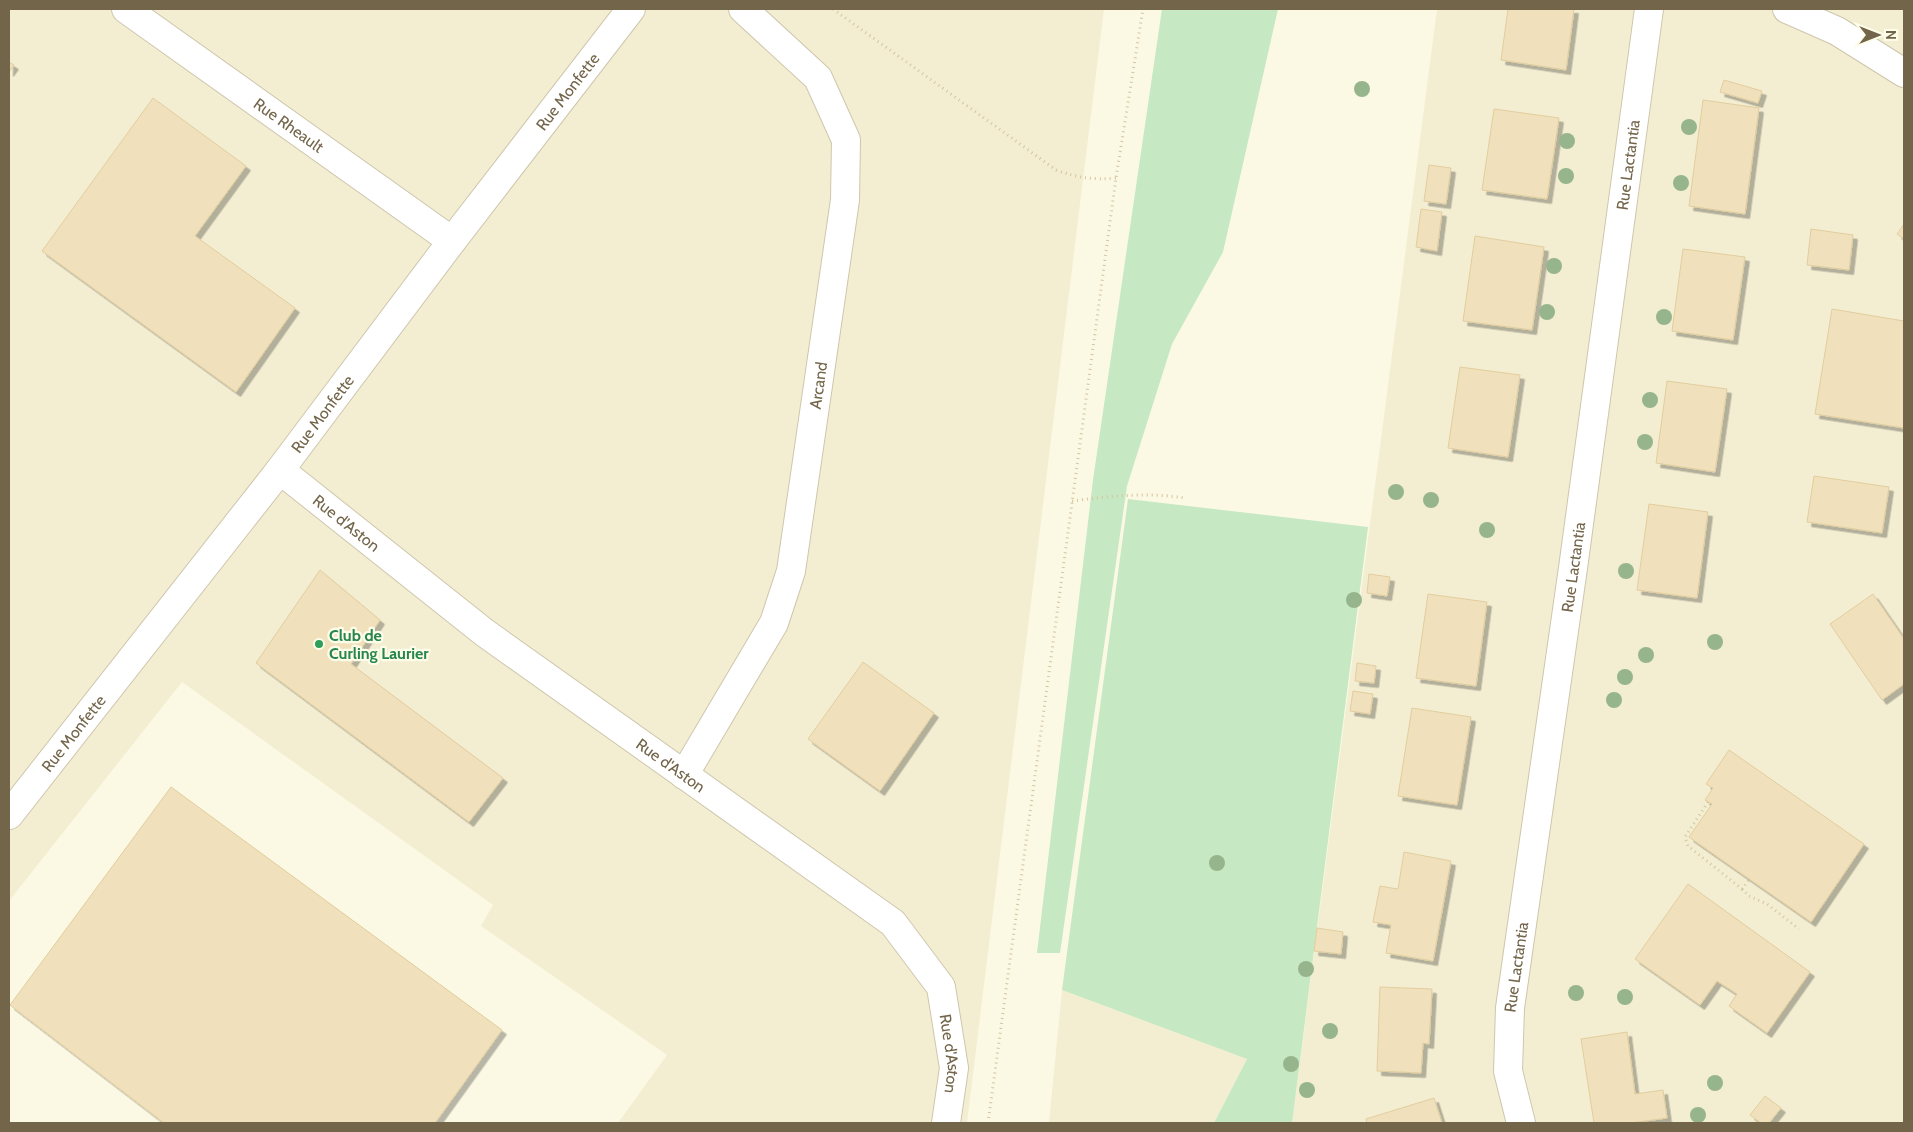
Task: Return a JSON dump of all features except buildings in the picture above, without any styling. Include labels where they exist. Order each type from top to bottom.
[{"type":"street","name":"Rue Rheault","points":[[126,9],[452,241]]},
{"type":"street","name":"Rue Monfette","points":[[9,815],[280,470],[452,241],[631,9]]},
{"type":"street","name":"Arcand","points":[[684,775],[774,623],[792,571],[845,200],[846,140],[818,78],[743,9]]},
{"type":"street","name":"Rue Lactantia","points":[[1521,1123],[1508,1071],[1510,1008],[1573,568],[1649,9]]},
{"type":"street","points":[[1787,9],[1837,31],[1904,72]]},
{"type":"street","name":"Rue d'Aston","points":[[280,470],[485,632],[893,923],[941,987],[954,1068],[946,1123]]},
{"type":"path","points":[[833,9],[1056,170],[1073,176],[1095,180],[1116,178]]},
{"type":"path","points":[[988,1123],[1116,178],[1142,9]]},
{"type":"path","points":[[1072,501],[1114,496],[1167,495],[1185,498]]},
{"type":"path","points":[[1708,802],[1685,837],[1688,846],[1749,896],[1767,904],[1799,930]]},
{"type":"path","points":[[1742,889],[1750,879]]},
{"type":"shaded area","points":[[9,9],[1104,9],[967,1123],[618,1123],[667,1055],[481,926],[493,905],[182,682],[9,901]]},
{"type":"shaded area","points":[[1437,9],[1904,9],[1904,1123],[1292,1123]]},
{"type":"shaded area","points":[[1062,990],[1247,1059],[1214,1123],[1049,1123]]},
{"type":"green space","points":[[1162,9],[1278,9],[1223,252],[1172,344],[1127,486],[1060,953],[1037,953],[1093,480]]},
{"type":"green space","points":[[1128,499],[1368,527],[1292,1123],[1214,1123],[1247,1059],[1062,990]]},
{"type":"place","name":"Club de Curling Laurier","points":[[319,644]]}]
